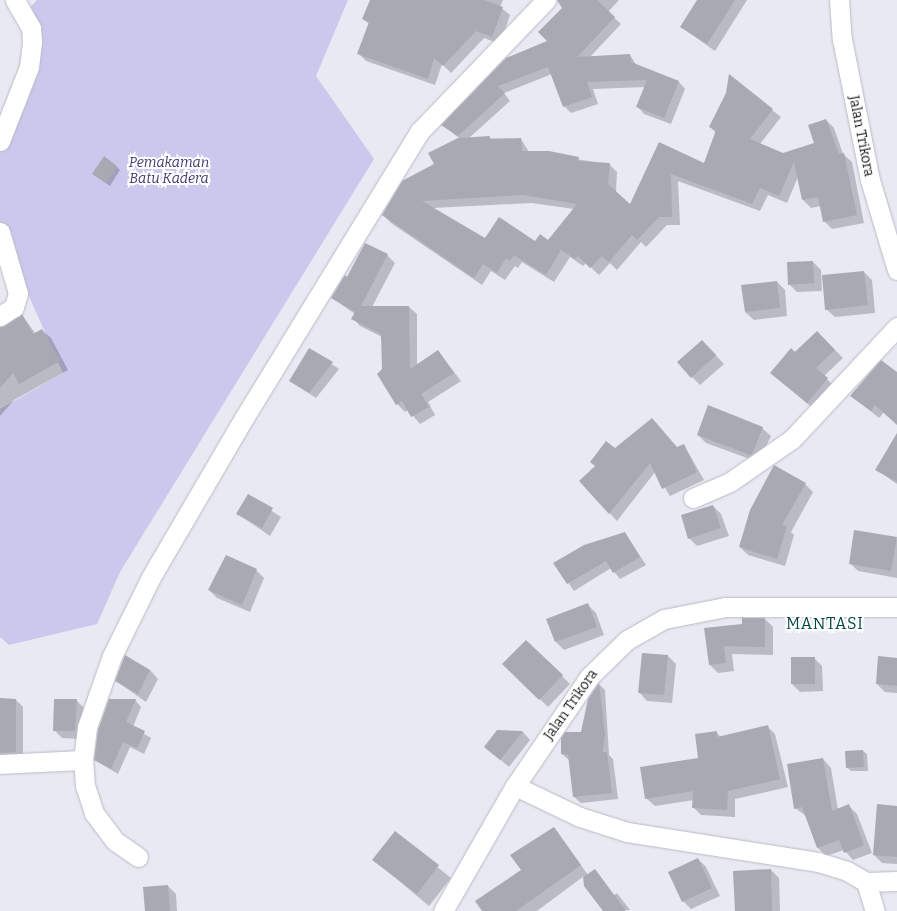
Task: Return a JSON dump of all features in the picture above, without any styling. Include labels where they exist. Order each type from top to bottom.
[{"type":"street","points":[[0,141],[29,67],[32,41],[31,28],[15,0]]},
{"type":"street","name":"Jalan Trikora","points":[[839,0],[842,39],[870,180],[897,270]]},
{"type":"street","points":[[138,856],[115,841],[94,813],[85,786],[83,760],[92,705],[151,577],[348,246],[420,131],[544,1]]},
{"type":"street","points":[[0,232],[18,293],[14,307],[0,316]]},
{"type":"street","points":[[693,498],[730,482],[792,439],[897,327]]},
{"type":"street","name":"Jalan Trikora","points":[[443,911],[515,786],[589,677],[627,640],[664,619],[725,607],[897,607]]},
{"type":"street","points":[[0,764],[83,760]]},
{"type":"street","points":[[515,786],[580,818],[627,832],[818,862],[847,871],[866,882],[897,881]]},
{"type":"street","points":[[866,882],[875,911]]},
{"type":"green space","name":"Pemakaman Batu Kadera","points":[[37,0],[348,0],[316,76],[374,159],[120,572],[97,624],[9,645],[0,637],[0,409],[63,373],[0,231],[0,125],[21,90],[24,13]]},
{"type":"building","points":[[370,0],[484,0],[503,7],[492,37],[476,31],[443,66],[434,58],[428,79],[357,54],[369,22],[362,19]]},
{"type":"building","points":[[557,0],[597,0],[615,17],[577,57],[630,54],[631,62],[679,81],[664,118],[636,107],[647,80],[587,82],[592,97],[563,107],[548,67],[498,86],[505,93],[458,136],[441,125],[506,58],[547,41],[538,32],[562,8]]},
{"type":"building","points":[[697,0],[735,0],[707,44],[680,27]]},
{"type":"building","points":[[729,74],[773,109],[750,139],[783,153],[814,143],[808,125],[826,119],[839,154],[844,153],[857,215],[823,222],[818,197],[802,200],[794,162],[779,196],[760,188],[752,204],[671,174],[672,217],[659,217],[637,240],[632,235],[609,262],[602,256],[590,268],[578,256],[575,259],[561,250],[546,275],[514,255],[510,261],[506,258],[497,273],[483,264],[474,278],[382,215],[402,181],[434,164],[428,153],[458,138],[490,136],[490,139],[521,138],[522,151],[549,151],[579,157],[578,161],[610,163],[608,184],[630,204],[659,142],[704,163],[716,130],[709,127],[726,93]],"holes":[[[523,195],[577,204],[548,240],[540,234],[535,241],[499,217],[485,238],[422,201]]]},
{"type":"building","points":[[104,156],[117,166],[106,183],[92,174]]},
{"type":"building","points":[[365,243],[388,254],[361,306],[409,306],[410,369],[438,350],[454,373],[421,394],[429,407],[411,417],[402,401],[396,405],[377,374],[382,369],[381,334],[351,319],[355,312],[331,298],[345,275],[347,277]]},
{"type":"building","points":[[813,261],[814,283],[788,285],[787,262]]},
{"type":"building","points":[[864,271],[868,305],[825,310],[822,275]]},
{"type":"building","points":[[777,281],[780,308],[745,312],[741,285]]},
{"type":"building","points":[[22,314],[33,334],[42,329],[60,361],[19,384],[13,373],[0,388],[0,327]]},
{"type":"building","points":[[817,331],[835,350],[816,368],[828,378],[807,403],[770,373],[791,348],[795,352]]},
{"type":"building","points":[[702,340],[716,355],[691,378],[677,362]]},
{"type":"building","points":[[309,348],[333,362],[309,393],[289,381]]},
{"type":"building","points":[[881,360],[897,372],[897,425],[875,405],[871,411],[850,396]]},
{"type":"building","points":[[708,405],[763,427],[753,452],[750,455],[697,435]]},
{"type":"building","points":[[652,418],[677,447],[684,444],[697,472],[662,489],[650,463],[609,514],[579,481],[595,466],[590,462],[606,441],[615,448]]},
{"type":"building","points":[[897,433],[897,482],[875,470]]},
{"type":"building","points":[[774,465],[806,483],[782,525],[787,526],[777,559],[739,547],[750,510]]},
{"type":"building","points":[[248,494],[273,508],[262,528],[236,514]]},
{"type":"building","points":[[713,505],[721,528],[688,539],[681,515]]},
{"type":"building","points":[[854,530],[897,537],[891,571],[849,564]]},
{"type":"building","points":[[625,532],[640,557],[613,573],[606,561],[567,584],[553,563],[584,545]]},
{"type":"building","points":[[226,555],[257,569],[242,605],[208,590]]},
{"type":"building","points":[[588,603],[597,627],[555,642],[546,619]]},
{"type":"building","points":[[742,618],[765,618],[765,647],[724,646],[726,663],[709,665],[704,628],[742,624]]},
{"type":"building","points":[[526,640],[563,675],[539,700],[502,664]]},
{"type":"building","points":[[642,653],[668,655],[664,695],[638,693]]},
{"type":"building","points":[[125,655],[150,670],[138,694],[115,681]]},
{"type":"building","points":[[878,656],[897,658],[897,686],[876,684]]},
{"type":"building","points":[[791,657],[815,657],[815,684],[791,684]]},
{"type":"building","points":[[599,683],[605,734],[603,752],[607,752],[612,793],[573,797],[568,755],[561,754],[561,738],[565,732],[581,732],[588,699]]},
{"type":"building","points":[[0,698],[16,699],[16,752],[0,753]]},
{"type":"building","points":[[54,699],[77,699],[75,731],[53,731]]},
{"type":"building","points":[[109,699],[136,699],[126,722],[145,731],[137,748],[123,742],[111,769],[94,760],[98,730]]},
{"type":"building","points":[[768,725],[780,779],[728,791],[727,810],[692,808],[693,791],[645,799],[640,767],[698,758],[695,734],[717,731],[717,737]]},
{"type":"building","points":[[497,730],[523,731],[500,760],[484,747]]},
{"type":"building","points":[[863,750],[864,767],[846,768],[845,751]]},
{"type":"building","points":[[823,758],[832,811],[849,804],[864,845],[844,853],[839,840],[817,848],[802,807],[794,809],[787,764]]},
{"type":"building","points":[[877,804],[897,806],[897,857],[873,855]]},
{"type":"building","points":[[554,827],[581,865],[516,911],[482,911],[475,901],[521,870],[510,855]]},
{"type":"building","points":[[395,831],[439,865],[417,894],[372,860]]},
{"type":"building","points":[[698,858],[712,888],[682,902],[668,872]]},
{"type":"building","points":[[595,869],[626,911],[603,911],[584,886],[583,877]]},
{"type":"building","points":[[771,869],[772,911],[735,911],[733,871]]},
{"type":"building","points":[[168,885],[170,911],[145,911],[143,887]]},
{"type":"district","name":"MANTASI","points":[[825,624]]}]
